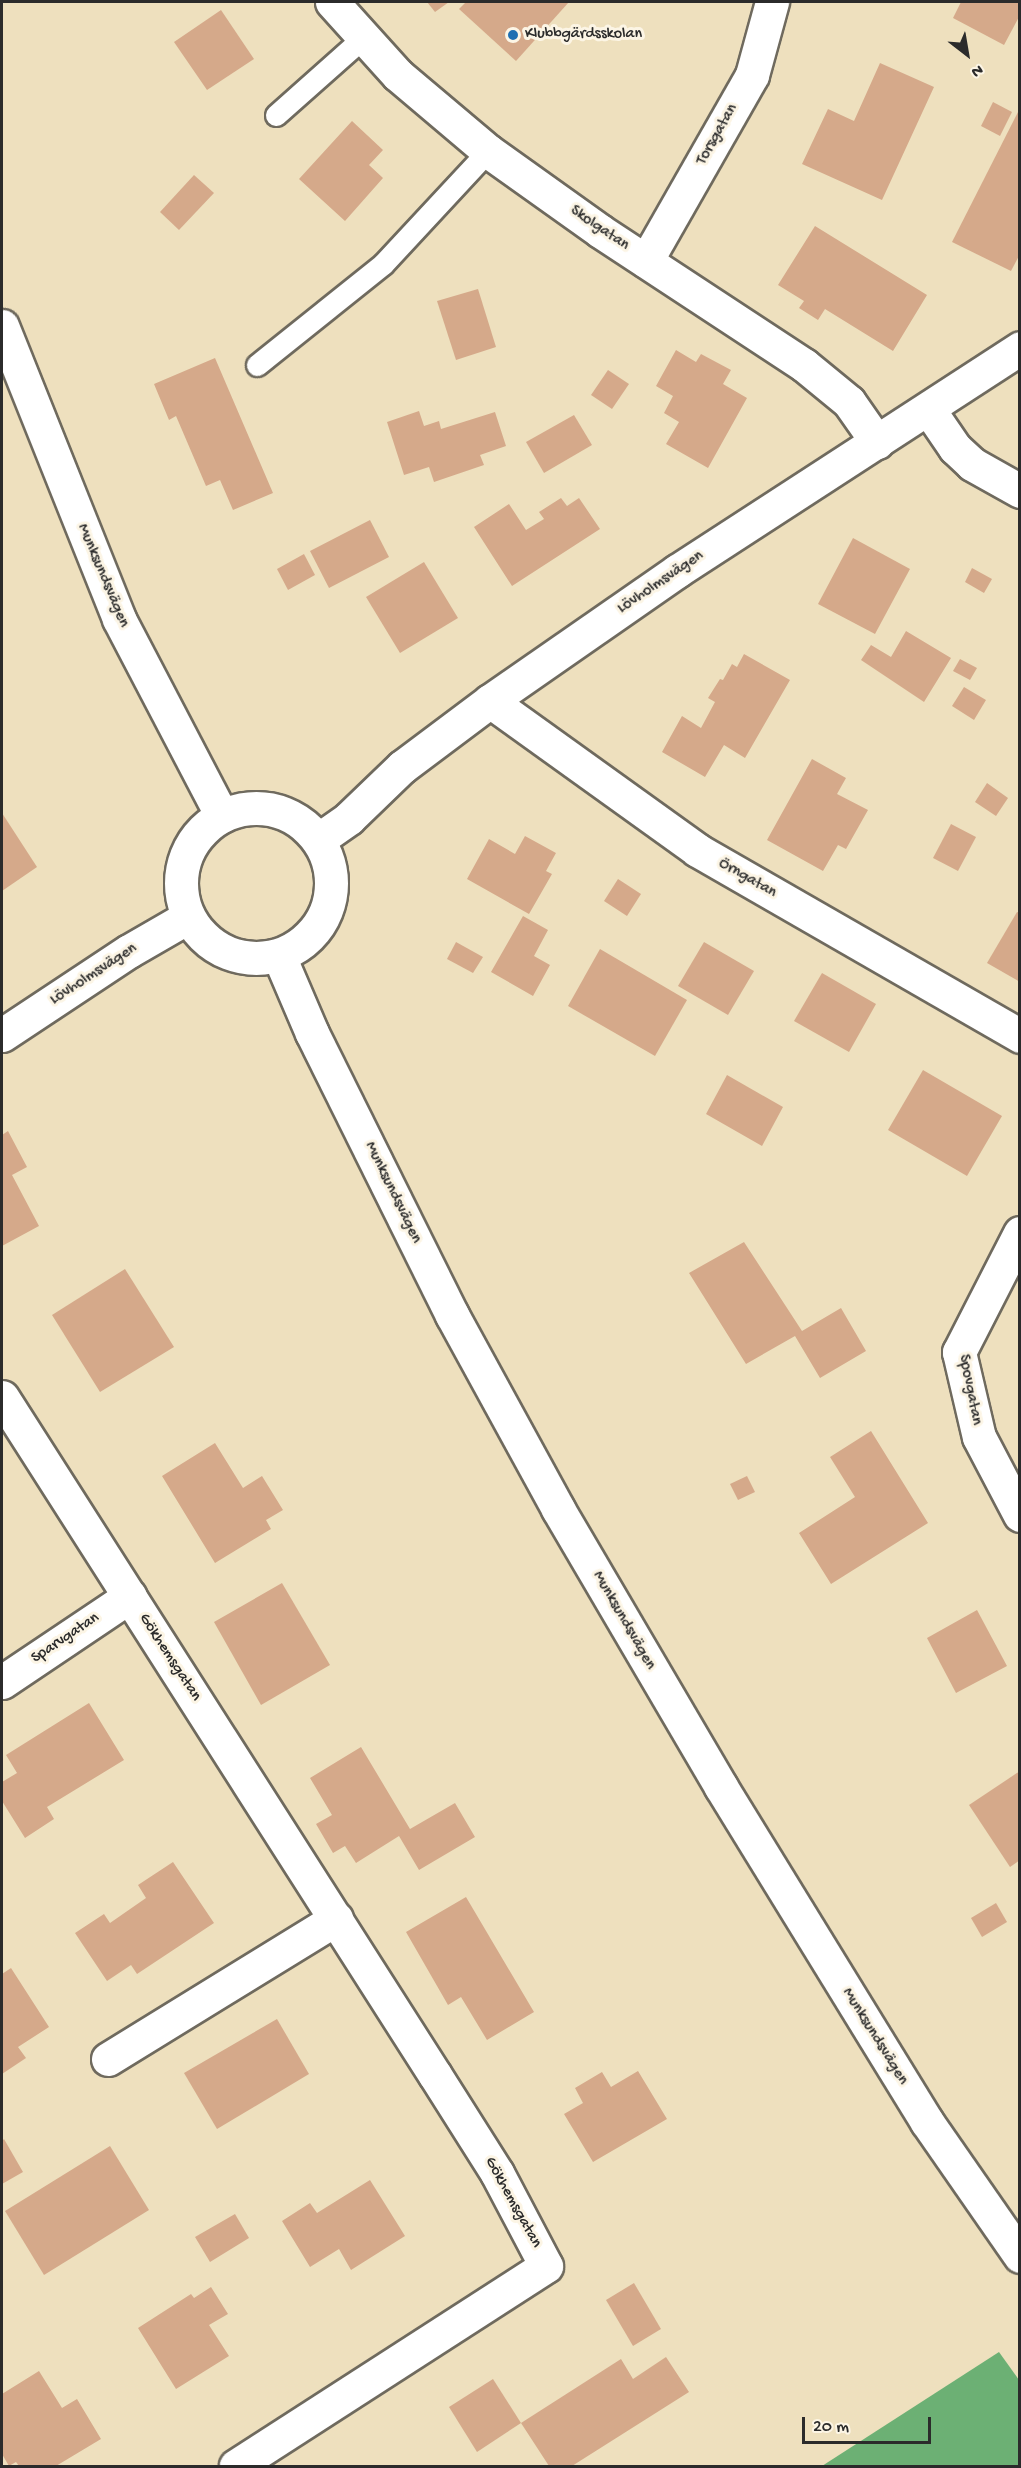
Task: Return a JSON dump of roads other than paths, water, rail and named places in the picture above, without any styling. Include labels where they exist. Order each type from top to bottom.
[{"type":"street","name":"Skolgatan","points":[[332,2],[398,75],[488,152],[646,261],[804,365],[849,402],[877,442]]},
{"type":"street","name":"Torsgatan","points":[[646,261],[752,75],[772,2]]},
{"type":"street","name":"Munksundsvägen","points":[[2,326],[119,619],[222,816]]},
{"type":"street","name":"Lövholmsvägen","points":[[318,840],[349,818],[402,767],[490,700],[677,571],[929,410],[1020,348]]},
{"type":"street","points":[[929,410],[955,448],[972,464],[1020,491]]},
{"type":"street","name":"Örngatan","points":[[490,700],[697,850],[1020,1036]]},
{"type":"street","points":[[239,809],[274,810],[296,819],[318,840],[332,878],[326,913],[305,942],[279,956],[249,959],[226,953],[206,941],[188,917],[180,888],[184,859],[198,833],[222,816],[239,809]]},
{"type":"street","name":"Lövholmsvägen","points":[[2,1035],[129,951],[188,917]]},
{"type":"street","name":"Munksundsvägen","points":[[279,956],[312,1033],[452,1315],[563,1519],[721,1787],[914,2101],[1020,2256]]},
{"type":"street","name":"Spovgatan","points":[[1020,1233],[959,1352],[978,1437],[1020,1515]]},
{"type":"street","name":"Gökhemsgatan","points":[[2,1397],[497,2173],[546,2266],[236,2466]]},
{"type":"street","name":"Sparvgatan","points":[[2,1682],[129,1596]]},
{"type":"street","points":[[108,2059],[336,1919]]},
{"type":"lane","points":[[276,115],[364,37]]},
{"type":"lane","points":[[256,365],[383,264],[488,152]]},
{"type":"place","name":"Klubbgärdsskolan","points":[[513,35]]}]
